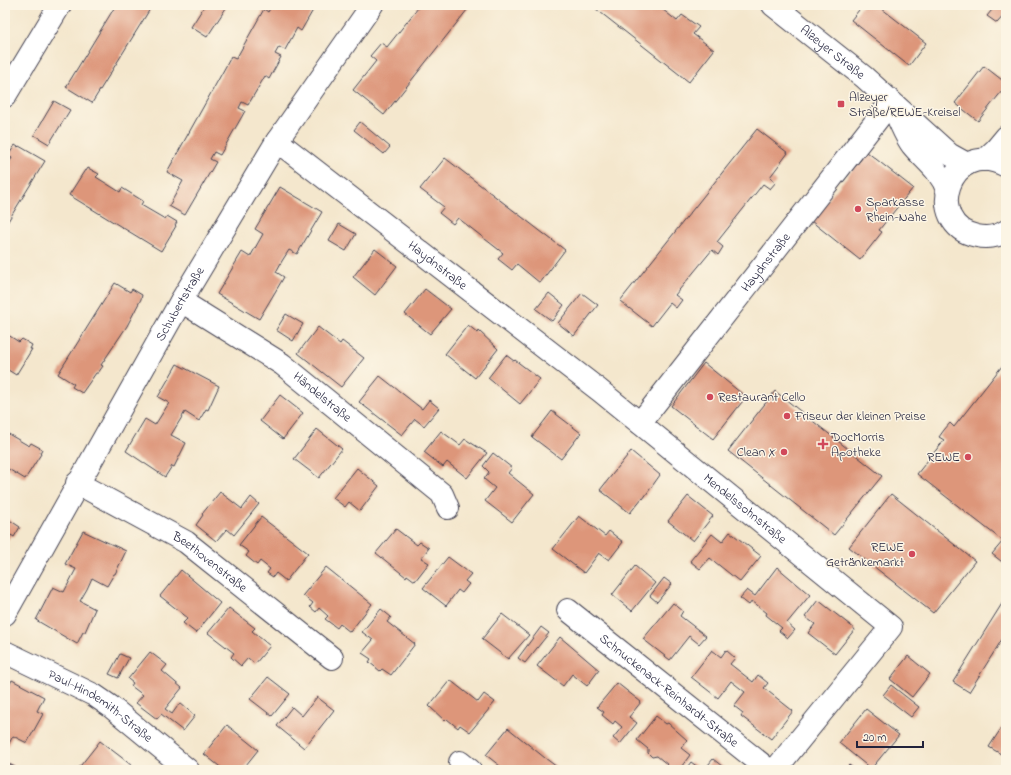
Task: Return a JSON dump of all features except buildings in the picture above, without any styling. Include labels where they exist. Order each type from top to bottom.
[{"type":"street","points":[[5,96],[60,5]]},
{"type":"street","name":"Schubertstraße","points":[[5,614],[78,483],[101,446],[181,301],[276,141],[372,5]]},
{"type":"street","name":"Alzeyer Straße","points":[[773,5],[864,77],[949,154],[976,162],[992,160],[1006,166]]},
{"type":"street","name":"Haydnstraße","points":[[640,423],[891,102]]},
{"type":"street","name":"Alzeyer Straße","points":[[891,102],[909,140],[937,172],[947,190]]},
{"type":"street","points":[[1005,232],[985,237],[966,232],[958,226],[948,209],[947,190],[955,174],[996,150],[1006,137]]},
{"type":"street","name":"Haydnstraße","points":[[276,141],[599,390]]},
{"type":"street","name":"Händelstraße","points":[[181,301],[282,364],[442,494],[448,508]]},
{"type":"street","name":"Mendelssohnstraße","points":[[599,390],[891,628],[775,770]]},
{"type":"street","name":"Beethovenstraße","points":[[78,483],[186,542],[332,658]]},
{"type":"street","name":"Schnuckenack-Reinhardt-Straße","points":[[568,610],[769,770]]},
{"type":"street","name":"Paul-Hindemith-Straße","points":[[5,652],[94,695],[110,706],[188,770]]},
{"type":"place","name":"Alzeyer Straße/REWE-Kreisel","points":[[841,104]]},
{"type":"place","name":"Sparkasse Rhein-Nahe","points":[[858,209]]},
{"type":"place","name":"Restaurant Cello","points":[[710,397]]},
{"type":"place","name":"Friseur der kleinen Preise","points":[[787,416]]},
{"type":"place","name":"DocMorris Apotheke","points":[[823,444]]},
{"type":"place","name":"Clean X","points":[[784,452]]},
{"type":"place","name":"REWE","points":[[968,457]]},
{"type":"place","name":"REWE Getränkemarkt","points":[[912,554]]}]
